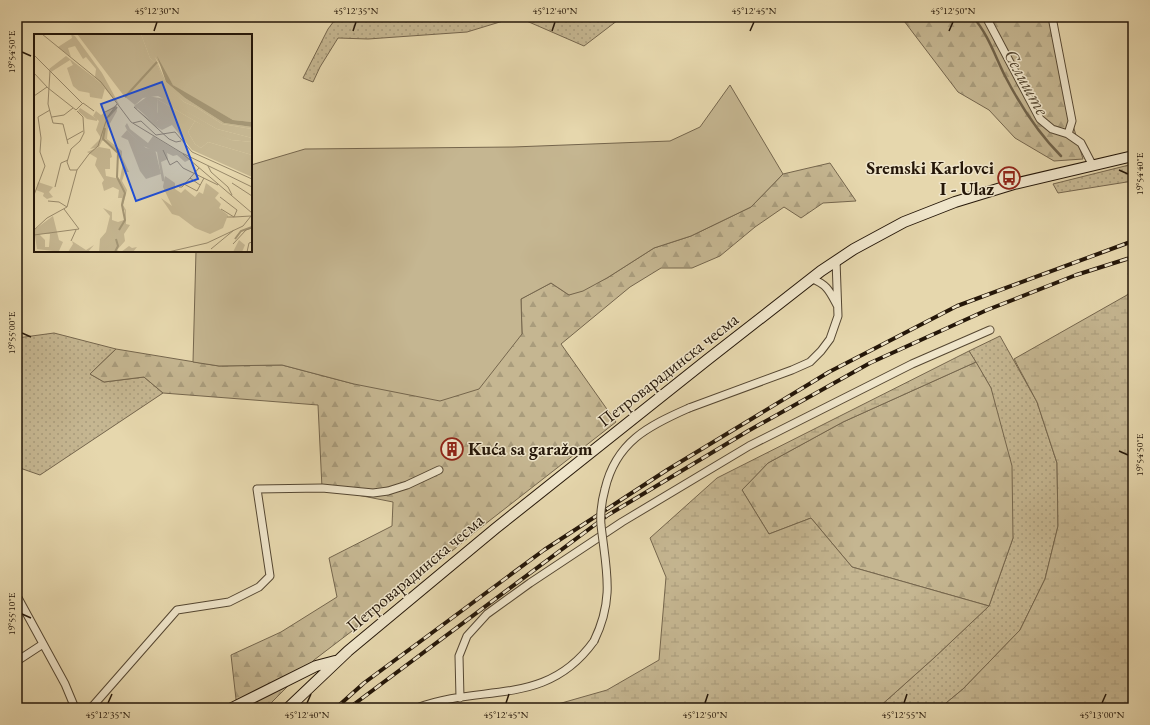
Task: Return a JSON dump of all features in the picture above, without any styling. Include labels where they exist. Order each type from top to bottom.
[{"type":"main road","name":"Петроварадинска чесма","points":[[288,708],[336,661],[496,528],[707,360],[836,260],[867,240],[922,214],[959,200],[1008,186],[1133,156]]},
{"type":"main road","points":[[232,708],[316,666],[336,661]]},
{"type":"street","points":[[986,17],[1040,119],[1052,129],[1068,134],[1081,143],[1093,166]]},
{"type":"street","points":[[1052,17],[1072,121],[1068,134]]},
{"type":"street","points":[[417,708],[460,698],[536,686],[556,678],[575,664],[594,641],[600,629],[608,597],[601,524],[602,501],[607,478],[614,461],[626,446],[642,432],[661,420],[810,362],[822,351],[830,339],[838,316],[836,260]]},
{"type":"street","points":[[812,279],[821,282],[827,287],[838,307]]},
{"type":"street","points":[[460,698],[459,656],[467,636],[487,614],[530,583],[641,510],[748,446],[912,364],[990,330]]},
{"type":"street","points":[[91,708],[177,610],[229,602],[259,587],[270,576],[257,489],[322,488],[373,493],[388,491],[407,485],[439,470]]},
{"type":"street","points":[[17,596],[65,684],[75,708]]},
{"type":"street","points":[[17,661],[43,644]]},
{"type":"green space","points":[[337,17],[622,17],[584,46],[522,19],[513,18],[467,32],[368,39],[338,38],[320,67],[313,82],[303,78],[328,29]]},
{"type":"green space","points":[[901,17],[1049,17],[1064,95],[1083,159],[1054,161],[1015,138],[989,110],[958,92]]},
{"type":"green space","points":[[730,85],[783,174],[751,207],[691,236],[654,248],[607,278],[583,291],[569,295],[551,283],[521,299],[522,334],[479,389],[440,401],[354,384],[282,365],[219,366],[193,362],[196,252],[252,252],[252,165],[305,149],[513,147],[670,141],[700,127]]},
{"type":"green space","points":[[830,163],[856,201],[823,203],[801,218],[784,207],[755,227],[720,256],[692,268],[661,268],[630,287],[561,344],[616,422],[475,532],[394,599],[314,660],[266,708],[237,708],[231,655],[281,632],[337,597],[329,558],[392,526],[393,502],[322,488],[318,405],[163,393],[144,377],[104,382],[90,374],[116,349],[219,366],[282,365],[354,384],[522,334],[521,299],[551,283],[569,295],[607,278],[654,248],[691,236],[751,207],[783,174]]},
{"type":"green space","points":[[1133,164],[1133,181],[1058,193],[1053,184]]},
{"type":"green space","points":[[1133,288],[1133,708],[940,708],[963,689],[1020,630],[1045,579],[1058,526],[1057,463],[1037,402],[1014,359],[1127,295]]},
{"type":"green space","points":[[54,333],[116,349],[90,374],[104,382],[144,377],[163,393],[40,475],[17,467],[17,338]]},
{"type":"green space","points":[[1000,336],[1037,402],[1057,463],[1058,526],[1045,579],[1020,630],[963,689],[940,708],[878,708],[989,606],[1013,538],[991,388],[969,351]]},
{"type":"green space","points":[[969,351],[976,362],[843,422],[768,463],[742,490],[769,534],[811,518],[852,567],[989,606],[878,708],[544,708],[607,690],[659,660],[666,577],[650,538],[717,478]]},
{"type":"green space","points":[[976,362],[991,388],[1012,466],[1013,538],[989,606],[852,567],[811,518],[769,534],[742,490],[768,463],[843,422]]},
{"type":"waterway","name":"Селиште","points":[[973,17],[987,38],[1005,76],[1023,108],[1037,128],[1061,156]]},
{"type":"waterway","name":"Селиште","points":[[1129,274],[1133,281]]},
{"type":"railway","points":[[336,708],[364,683],[544,550],[667,470],[829,372],[957,306],[1133,241]]},
{"type":"railway","points":[[349,708],[608,515],[748,431],[870,363],[987,310],[1076,275],[1133,257]]},
{"type":"place","name":"Sremski Karlovci I - Ulaz","points":[[1009,178]]},
{"type":"place","name":"Kuća sa garažom","points":[[452,449]]}]
